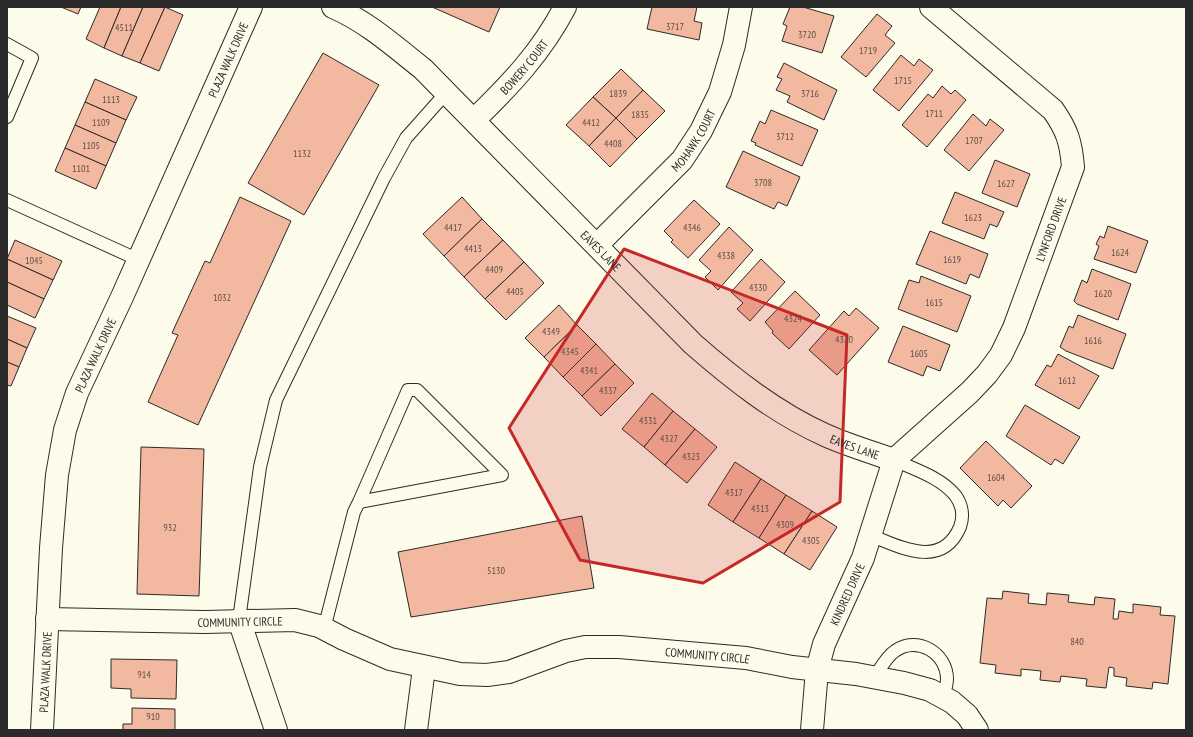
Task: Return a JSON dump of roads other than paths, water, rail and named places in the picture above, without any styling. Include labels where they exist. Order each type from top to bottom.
[{"type":"street","name":"PLAZA WALK DRIVE","points":[[42,730],[47,619],[57,475],[65,430],[77,394],[139,260],[251,7]]},
{"type":"street","name":"EAVES LANE","points":[[333,7],[344,12],[382,36],[423,69],[693,344],[734,379],[773,406],[825,435],[894,460]]},
{"type":"street","name":"BOWERY COURT","points":[[474,120],[528,65],[552,32],[564,7]]},
{"type":"street","name":"MOHAWK COURT","points":[[597,245],[682,160],[701,131],[720,92],[734,45],[741,7]]},
{"type":"street","name":"LYNFORD DRIVE","points":[[894,460],[970,392],[1001,356],[1014,328],[1073,167],[1070,141],[1064,125],[1053,110],[931,7]]},
{"type":"street","name":"KINDRED DRIVE","points":[[812,730],[817,670],[824,644],[862,558],[894,460]]},
{"type":"street","name":"COMMUNITY CIRCLE","points":[[47,619],[205,622],[239,620],[295,620],[324,629],[390,659],[424,668],[460,674],[487,675],[509,672],[566,651],[585,647],[619,647],[746,658],[874,678],[930,690],[943,697],[967,715],[977,730]]},
{"type":"street","points":[[239,620],[276,730]]},
{"type":"street","points":[[416,730],[424,668]]},
{"type":"lane","points":[[7,44],[32,58],[7,117]]},
{"type":"lane","points":[[239,620],[260,467],[276,400],[387,172],[406,138],[446,93]]},
{"type":"lane","points":[[7,200],[139,260]]},
{"type":"lane","points":[[324,629],[354,512],[408,390],[417,390],[502,475],[359,502]]},
{"type":"lane","points":[[870,535],[903,548],[928,553],[945,548],[956,535],[962,522],[962,509],[955,495],[941,483],[894,460]]},
{"type":"lane","points":[[874,678],[894,651],[905,646],[921,644],[933,651],[944,664],[947,679],[943,697]]}]
